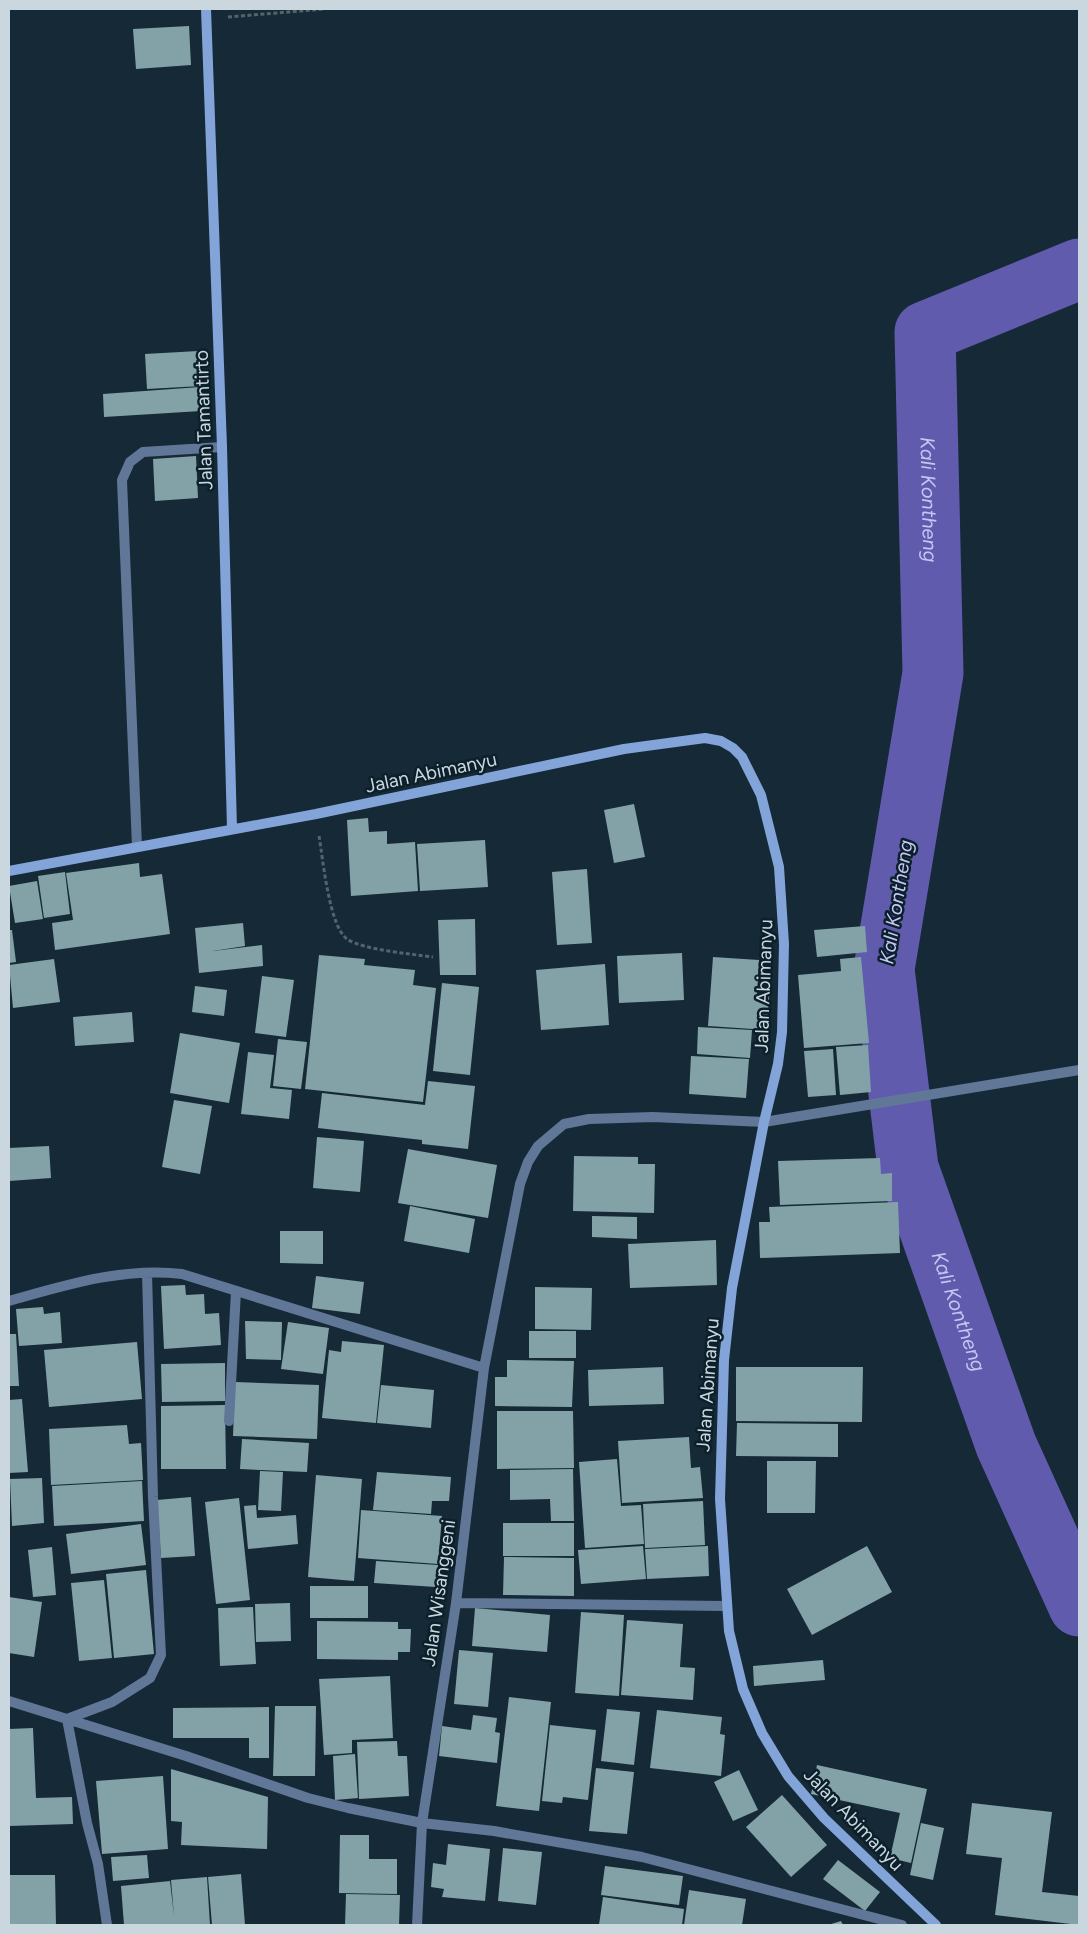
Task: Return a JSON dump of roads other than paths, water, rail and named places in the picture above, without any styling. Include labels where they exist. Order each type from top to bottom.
[{"type":"street","name":"Jalan Tamantirto","points":[[206,14],[222,447],[232,829]]},
{"type":"street","points":[[137,847],[122,480],[130,462],[143,452],[222,447]]},
{"type":"street","name":"Jalan Abimanyu","points":[[9,871],[316,814],[624,749],[706,738],[721,741],[733,748],[742,757],[751,772],[761,796],[779,867],[784,944],[782,1032],[778,1064],[764,1122],[732,1288],[724,1360],[720,1499],[729,1631],[744,1689],[762,1733],[788,1776],[824,1818],[936,1925]]},
{"type":"street","name":"Jalan Wisanggeni","points":[[417,1925],[422,1823],[456,1603],[484,1368],[520,1184],[528,1162],[538,1146],[564,1124],[588,1119],[654,1117],[764,1122],[1079,1070]]},
{"type":"street","points":[[9,1301],[88,1280],[125,1274],[164,1272],[182,1274],[484,1368]]},
{"type":"street","points":[[67,1719],[112,1702],[150,1678],[161,1655],[153,1497],[147,1273]]},
{"type":"street","points":[[229,1421],[236,1291]]},
{"type":"street","points":[[456,1603],[726,1606]]},
{"type":"street","points":[[9,1701],[186,1756],[308,1798],[422,1823],[494,1831],[642,1857],[902,1925]]},
{"type":"street","points":[[67,1719],[87,1823],[98,1864],[107,1925]]},
{"type":"waterway","name":"Kali Kontheng","points":[[1079,269],[925,332],[933,673],[884,969],[908,1168],[1006,1445],[1079,1606]]}]
